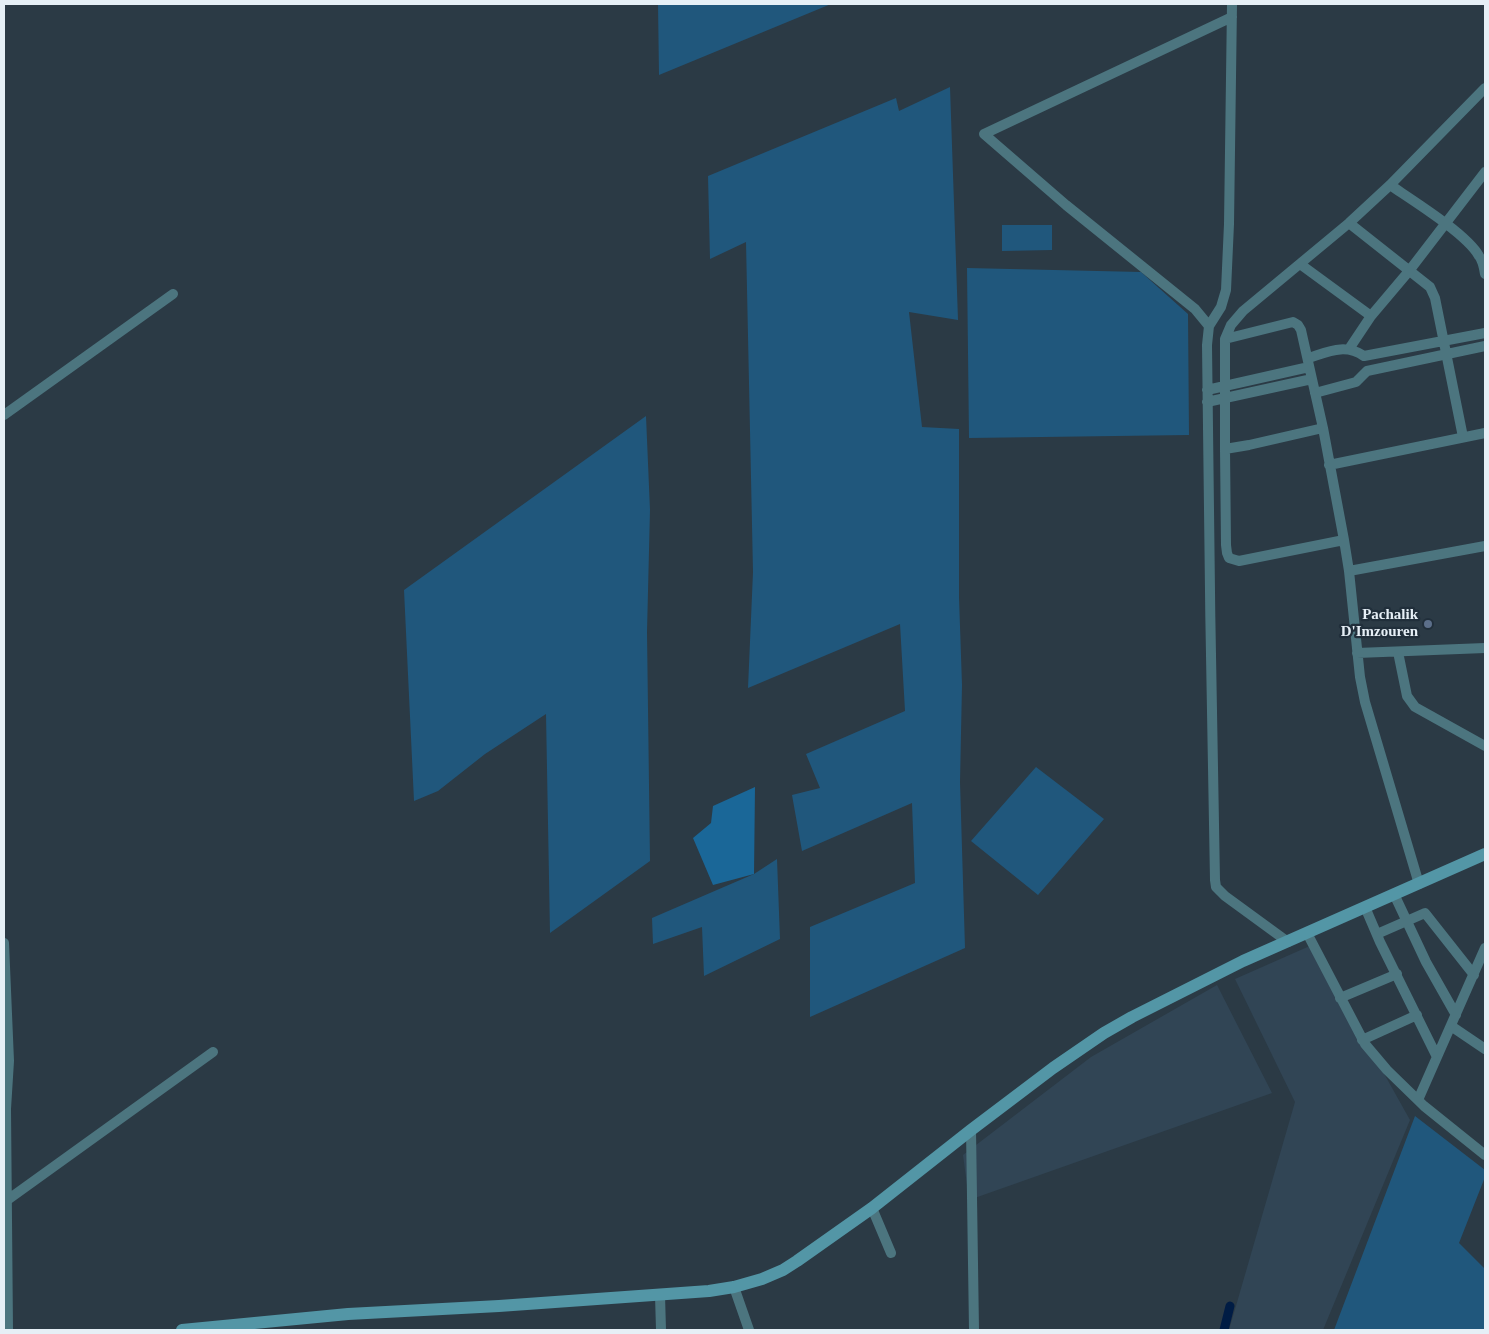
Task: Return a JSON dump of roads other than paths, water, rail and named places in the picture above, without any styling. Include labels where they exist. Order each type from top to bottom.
[{"type":"main road","points":[[182,1330],[348,1314],[660,1295],[734,1287],[762,1279],[783,1270],[819,1247],[1053,1068],[1104,1033],[1217,973],[1485,854]]},
{"type":"street","points":[[1232,4],[1229,224],[1226,290],[1221,308],[1209,326],[1207,345],[1215,880],[1216,887],[1225,896],[1288,942]]},
{"type":"street","points":[[1209,326],[1195,308],[1066,205],[984,134],[1232,18]]},
{"type":"street","points":[[1344,540],[1239,561],[1229,558],[1226,545],[1225,339],[1231,325],[1243,311],[1349,224],[1485,88]]},
{"type":"street","points":[[1350,348],[1371,316],[1409,271],[1485,172]]},
{"type":"street","points":[[1390,185],[1445,223],[1472,246],[1479,255],[1485,274]]},
{"type":"street","points":[[1349,224],[1425,283],[1432,291],[1463,437]]},
{"type":"street","points":[[1300,264],[1371,316]]},
{"type":"street","points":[[4,415],[173,294]]},
{"type":"street","points":[[1225,339],[1293,322],[1298,325],[1300,330],[1316,393],[1344,540],[1360,677],[1367,710],[1419,884]]},
{"type":"street","points":[[1207,390],[1308,363],[1335,350],[1350,348],[1364,356],[1485,333]]},
{"type":"street","points":[[1316,393],[1356,382],[1367,371],[1485,346]]},
{"type":"street","points":[[1364,356],[1367,371]]},
{"type":"street","points":[[1207,402],[1312,379]]},
{"type":"street","points":[[1226,449],[1323,428]]},
{"type":"street","points":[[1329,465],[1485,432]]},
{"type":"street","points":[[1349,571],[1485,546]]},
{"type":"street","points":[[1357,653],[1485,648]]},
{"type":"street","points":[[1398,652],[1407,696],[1410,702],[1415,707],[1485,746]]},
{"type":"street","points":[[1394,894],[1406,921],[1456,1015]]},
{"type":"street","points":[[1365,907],[1437,1057]]},
{"type":"street","points":[[1377,934],[1425,913],[1474,975]]},
{"type":"street","points":[[1307,933],[1362,1040],[1387,1070],[1418,1100],[1454,1132],[1485,1155]]},
{"type":"street","points":[[4,943],[9,1061],[6,1109],[8,1330]]},
{"type":"street","points":[[1418,1100],[1485,948]]},
{"type":"street","points":[[1340,998],[1397,974]]},
{"type":"street","points":[[1362,1040],[1417,1015]]},
{"type":"street","points":[[1451,1026],[1485,1049]]},
{"type":"street","points":[[6,1201],[213,1052]]},
{"type":"street","points":[[971,1130],[974,1330]]},
{"type":"street","points":[[872,1208],[891,1253]]},
{"type":"street","points":[[734,1287],[750,1330]]},
{"type":"street","points":[[660,1295],[661,1330]]},
{"type":"waterway","points":[[1224,1330],[1230,1306]]},
{"type":"place","name":"Pachalik D'Imzouren","points":[[1428,624]]}]
